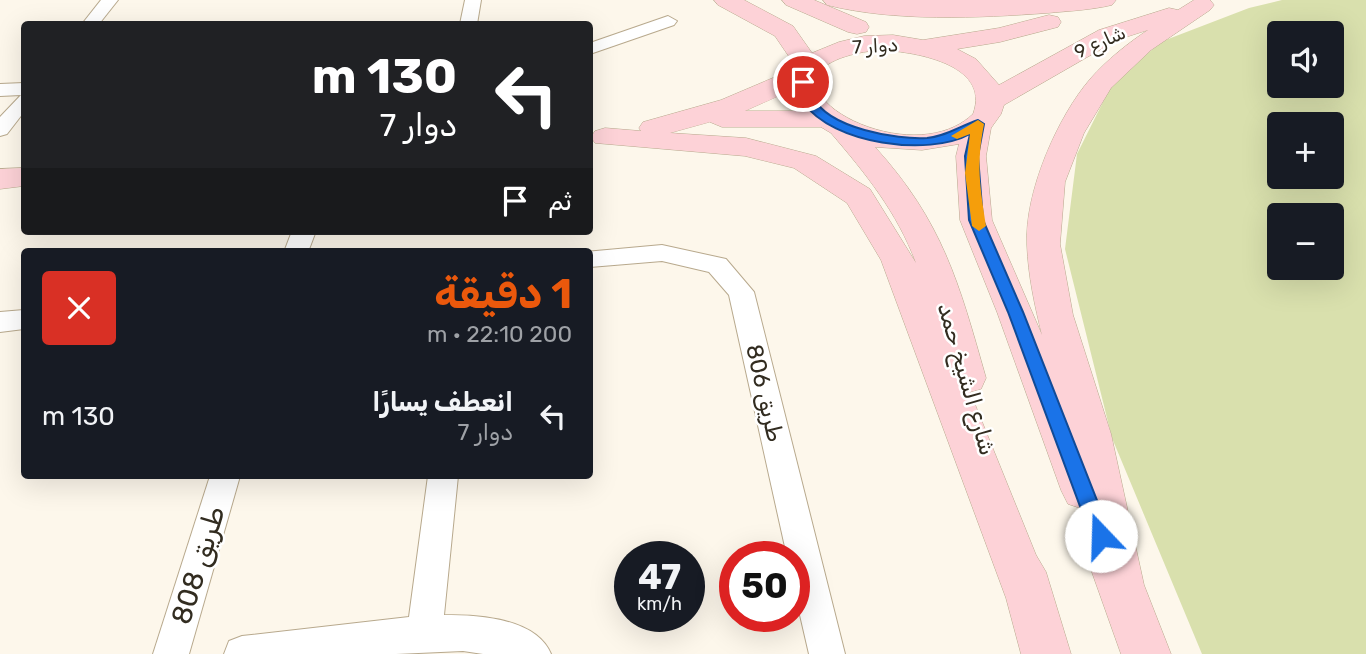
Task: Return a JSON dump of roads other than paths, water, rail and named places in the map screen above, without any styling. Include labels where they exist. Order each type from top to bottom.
[{"type":"main road","points":[[726,0],[783,31],[807,71],[804,92],[809,101],[834,123]]},
{"type":"main road","points":[[794,0],[893,43]]},
{"type":"main road","points":[[835,0],[936,10],[1030,8],[1104,0]]},
{"type":"main road","name":"شارع 9","points":[[922,47],[1000,35],[1120,0]]},
{"type":"main road","points":[[1120,585],[1090,434],[1053,303],[1043,244],[1050,182],[1070,133],[1100,84],[1142,45],[1209,3]]},
{"type":"main road","name":"شارع 9","points":[[984,113],[1108,34],[1209,3]]},
{"type":"main road","name":"دوار 7","points":[[696,120],[755,98],[807,71],[825,54],[863,43],[922,47],[946,55],[970,68],[985,84],[984,113]]},
{"type":"main road","points":[[597,137],[696,120],[834,123],[874,138],[909,142],[957,136],[984,113]]},
{"type":"main road","points":[[984,113],[971,164],[976,220],[1015,312],[1146,654]]},
{"type":"main road","name":"شارع الشيخ حمد","points":[[834,123],[877,167],[907,208],[937,273],[1046,654]]},
{"type":"main road","points":[[597,137],[746,147],[805,162],[859,196],[898,260],[1029,596]]},
{"type":"main road","points":[[0,178],[21,177]]},
{"type":"street","points":[[92,21],[110,0]]},
{"type":"street","points":[[470,21],[473,0]]},
{"type":"street","points":[[593,48],[668,21]]},
{"type":"street","points":[[0,90],[21,89]]},
{"type":"street","points":[[0,130],[21,104]]},
{"type":"street","name":"طريق 806","points":[[593,259],[662,253],[717,265],[741,292],[827,654]]},
{"type":"street","points":[[0,322],[21,320]]},
{"type":"street","name":"طريق 808","points":[[171,654],[224,479]]},
{"type":"street","points":[[425,633],[443,479]]},
{"type":"street","points":[[242,654],[425,633],[463,633],[516,642],[533,654]]}]
